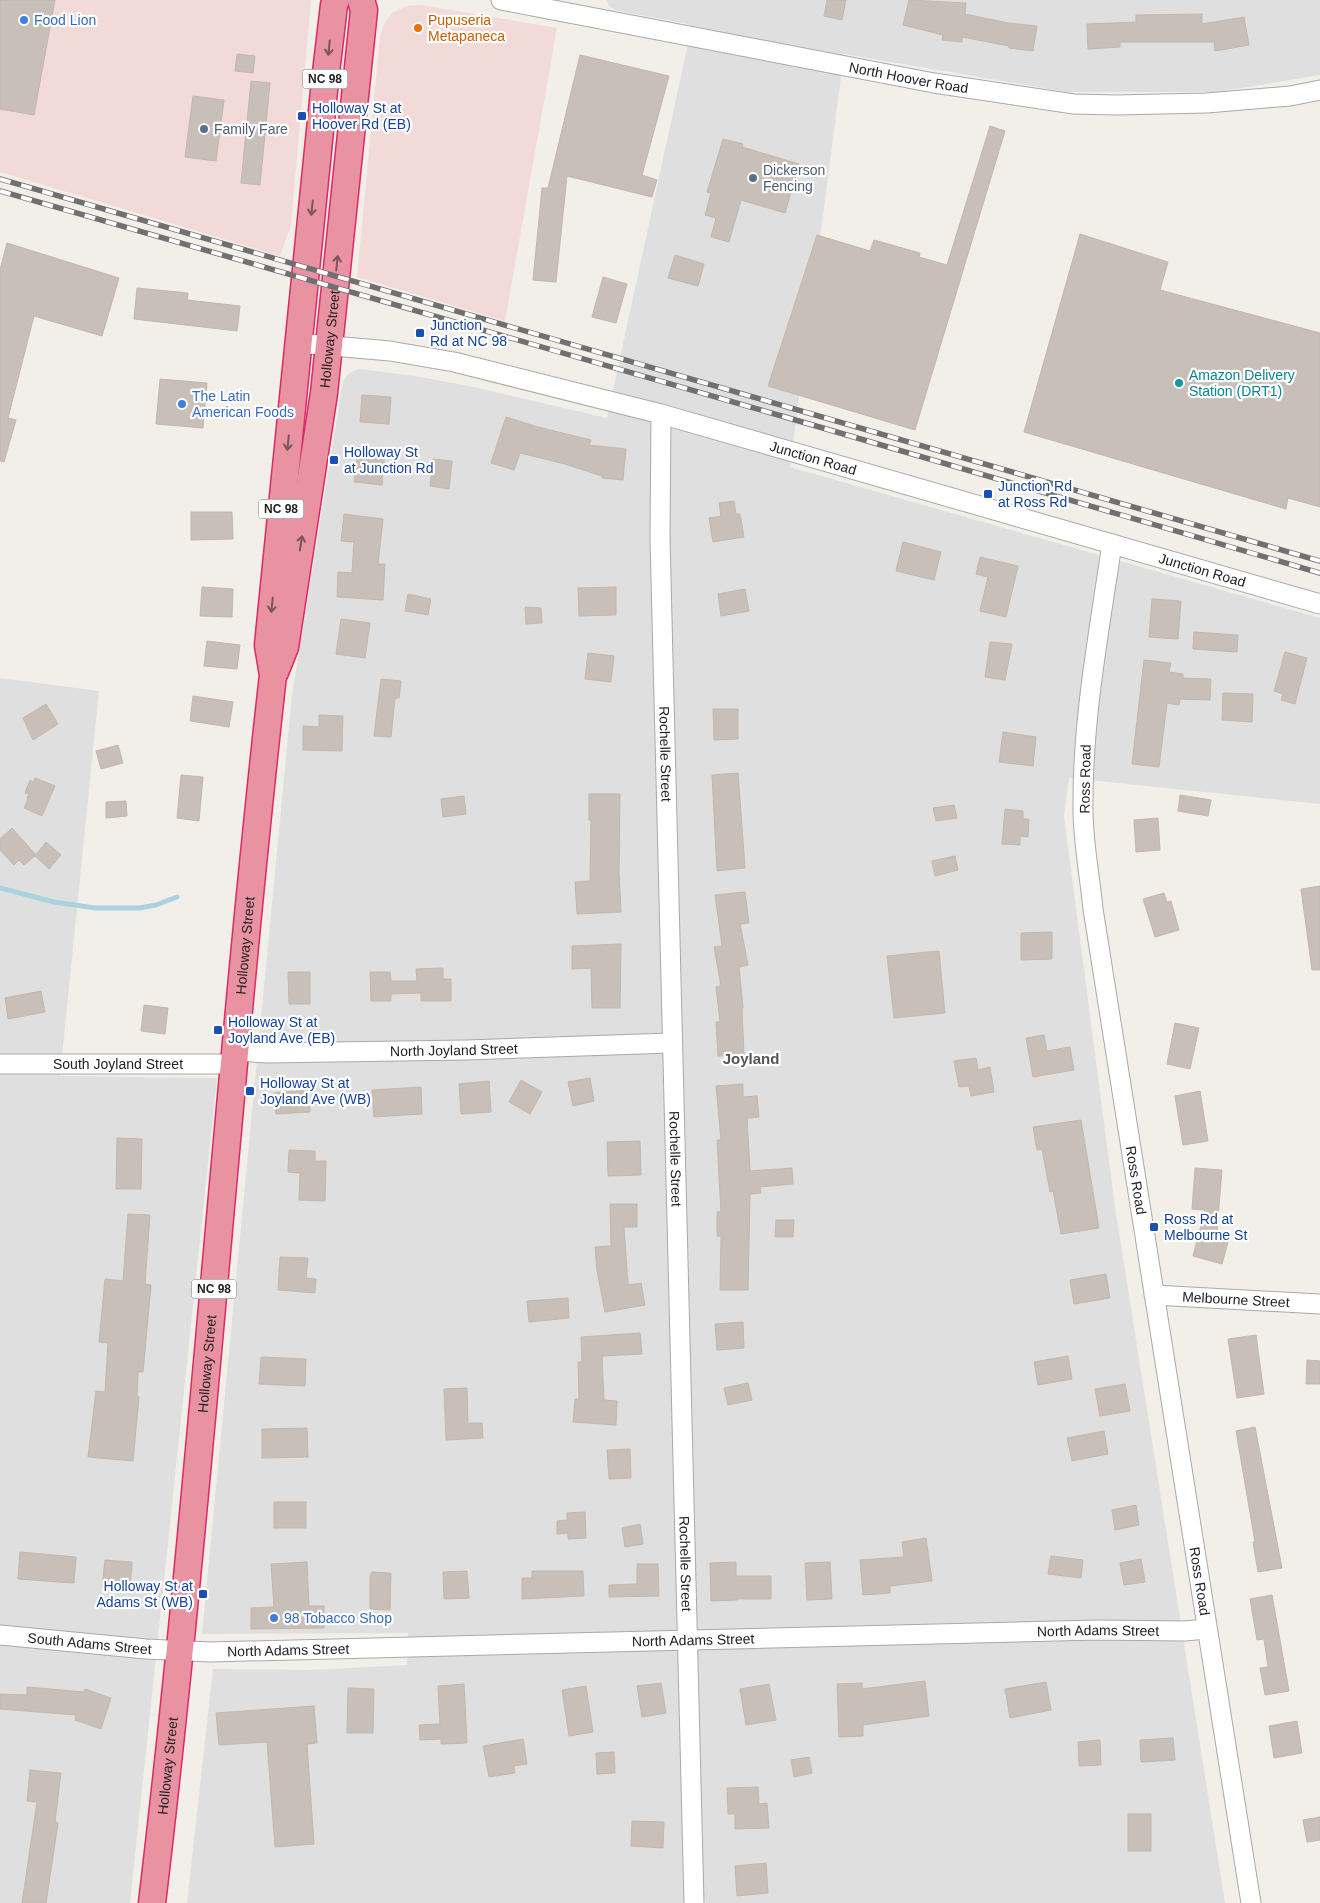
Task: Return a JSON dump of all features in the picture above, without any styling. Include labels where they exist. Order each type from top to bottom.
[{"type":"highway","name":"Holloway Street","points":[[152,1903],[179,1650],[273,675],[268,645],[298,343],[334,4],[336,0]]},
{"type":"highway","name":"Holloway Street","points":[[273,675],[285,647],[324,393],[364,10],[361,0]]},
{"type":"street","name":"North Hoover Road","points":[[501,0],[571,6],[934,83],[1074,104],[1207,103],[1290,96],[1320,90]]},
{"type":"street","name":"Junction Road","points":[[298,343],[390,351],[446,360],[661,414],[1320,604]]},
{"type":"street","name":"Rochelle Street","points":[[661,414],[660,538],[671,1043],[681,1311],[694,1903]]},
{"type":"street","name":"Ross Road","points":[[1112,544],[1087,722],[1082,812],[1094,909],[1206,1629],[1251,1903]]},
{"type":"street","name":"North Joyland Street","points":[[235,1057],[267,1052],[467,1050],[671,1043]]},
{"type":"street","name":"South Joyland Street","points":[[0,1064],[235,1057]]},
{"type":"street","name":"Melbourne Street","points":[[1154,1295],[1320,1304]]},
{"type":"street","name":"North Adams Street","points":[[179,1650],[210,1652],[1097,1630],[1185,1631],[1206,1629]]},
{"type":"street","name":"South Adams Street","points":[[0,1634],[179,1650]]},
{"type":"shaded area","points":[[0,0],[311,0],[291,225],[280,256],[0,172]]},
{"type":"shaded area","points":[[606,0],[1320,0],[1320,75],[1217,92],[1067,92],[844,54],[790,467],[1320,618],[1320,804],[1069,778],[1064,816],[1115,1207],[1225,1903],[706,1903],[705,1898],[684,1898],[683,1903],[187,1903],[213,1669],[311,1670],[407,1665],[408,1633],[202,1634],[292,695],[343,381],[349,373],[359,369],[415,376],[474,387],[607,418],[692,25],[615,10],[609,6]]},
{"type":"shaded area","points":[[421,5],[557,28],[505,321],[357,277],[380,37],[384,24],[392,13],[407,6]]},
{"type":"shaded area","points":[[0,678],[99,691],[60,1076],[217,1078],[130,1903],[0,1903]]},
{"type":"building","points":[[0,0],[55,0],[34,115],[0,109]]},
{"type":"building","points":[[827,0],[846,0],[842,20],[824,16]]},
{"type":"building","points":[[909,0],[966,3],[965,14],[1008,23],[1037,26],[1033,51],[1009,48],[1009,46],[962,37],[962,42],[942,40],[943,35],[903,25]]},
{"type":"building","points":[[1202,14],[1202,24],[1244,17],[1249,45],[1215,51],[1214,42],[1120,42],[1120,47],[1088,49],[1087,24],[1136,22],[1136,15]]},
{"type":"building","points":[[237,54],[255,56],[253,73],[235,71]]},
{"type":"building","points":[[580,55],[669,76],[642,175],[657,180],[652,197],[567,176],[556,282],[533,280],[542,188],[548,188]]},
{"type":"building","points":[[251,81],[270,83],[260,185],[241,183]]},
{"type":"building","name":"Family Fare","points":[[193,96],[224,100],[216,161],[185,157]]},
{"type":"building","points":[[990,126],[1005,131],[915,430],[768,386],[817,235],[870,251],[874,240],[920,253],[919,257],[947,265]]},
{"type":"building","name":"Dickerson Fencing","points":[[723,139],[743,144],[742,147],[799,164],[785,213],[741,200],[729,242],[711,237],[716,218],[705,215],[711,193],[707,192]]},
{"type":"building","name":"Amazon Delivery Station (DRT1)","points":[[1080,234],[1168,262],[1160,290],[1320,333],[1320,507],[1288,498],[1286,509],[1024,432]]},
{"type":"building","points":[[7,243],[119,278],[102,336],[34,316],[8,418],[16,420],[4,462],[0,461],[0,270]]},
{"type":"building","points":[[675,255],[704,264],[698,286],[668,278]]},
{"type":"building","points":[[603,277],[627,284],[616,323],[592,317]]},
{"type":"building","points":[[137,288],[188,293],[187,300],[240,306],[237,331],[134,319]]},
{"type":"building","name":"The Latin American Foods","points":[[160,379],[207,383],[203,428],[156,424]]},
{"type":"building","points":[[362,395],[391,397],[389,424],[360,422]]},
{"type":"building","points":[[506,417],[591,440],[589,445],[626,449],[623,480],[602,478],[602,476],[565,464],[520,453],[514,470],[491,463]]},
{"type":"building","points":[[358,447],[385,450],[382,485],[354,482]]},
{"type":"building","points":[[433,459],[452,461],[449,489],[430,486]]},
{"type":"building","points":[[734,501],[736,514],[740,514],[744,537],[713,542],[709,518],[721,516],[719,503]]},
{"type":"building","points":[[191,512],[232,512],[233,539],[191,540]]},
{"type":"building","points":[[344,514],[383,519],[378,564],[385,564],[383,600],[337,597],[338,572],[352,573],[354,542],[341,541]]},
{"type":"building","points":[[903,542],[941,552],[934,580],[896,571]]},
{"type":"building","points":[[980,557],[1018,566],[1006,617],[980,611],[988,577],[976,574]]},
{"type":"building","points":[[202,587],[233,589],[232,617],[200,616]]},
{"type":"building","points":[[616,587],[616,615],[579,616],[578,588]]},
{"type":"building","points":[[745,589],[749,611],[721,616],[718,594]]},
{"type":"building","points":[[408,594],[431,599],[428,615],[405,611]]},
{"type":"building","points":[[1152,599],[1181,601],[1178,639],[1149,637]]},
{"type":"building","points":[[525,607],[541,608],[542,623],[526,624]]},
{"type":"building","points":[[341,619],[370,623],[365,658],[336,654]]},
{"type":"building","points":[[1194,632],[1238,635],[1237,652],[1193,649]]},
{"type":"building","points":[[207,641],[240,645],[237,669],[204,666]]},
{"type":"building","points":[[990,642],[1012,644],[1005,680],[985,677]]},
{"type":"building","points":[[1285,652],[1307,658],[1295,704],[1281,700],[1283,694],[1274,691]]},
{"type":"building","points":[[588,653],[614,656],[611,682],[585,679]]},
{"type":"building","points":[[1144,660],[1171,663],[1169,672],[1183,674],[1183,678],[1211,679],[1210,700],[1180,699],[1179,705],[1167,703],[1159,767],[1132,764]]},
{"type":"building","points":[[381,679],[401,681],[399,698],[395,698],[391,737],[374,736]]},
{"type":"building","points":[[1223,693],[1253,694],[1252,722],[1222,720]]},
{"type":"building","points":[[193,696],[233,702],[229,727],[190,721]]},
{"type":"building","points":[[46,704],[58,724],[33,740],[23,718]]},
{"type":"building","points":[[713,709],[738,709],[738,739],[714,740]]},
{"type":"building","points":[[319,715],[343,716],[342,751],[303,750],[303,726],[319,727]]},
{"type":"building","points":[[1003,732],[1036,737],[1033,766],[999,762]]},
{"type":"building","points":[[118,745],[123,763],[101,769],[96,751]]},
{"type":"building","points":[[738,773],[745,868],[717,871],[712,775]]},
{"type":"building","points":[[181,775],[203,777],[199,821],[177,818]]},
{"type":"building","points":[[35,778],[55,786],[42,816],[24,808],[29,794],[25,793],[30,780],[34,782]]},
{"type":"building","points":[[589,794],[620,794],[619,873],[621,912],[577,914],[575,882],[590,881],[591,820],[589,820]]},
{"type":"building","points":[[1180,795],[1211,800],[1208,816],[1178,811]]},
{"type":"building","points":[[464,796],[466,814],[443,817],[441,799]]},
{"type":"building","points":[[126,801],[127,816],[106,818],[106,802]]},
{"type":"building","points":[[954,805],[957,818],[936,821],[933,808]]},
{"type":"building","points":[[1005,809],[1023,811],[1023,819],[1029,819],[1028,837],[1020,836],[1020,845],[1002,844]]},
{"type":"building","points":[[1158,818],[1160,850],[1136,852],[1134,820]]},
{"type":"building","points":[[12,828],[36,855],[24,865],[19,860],[14,865],[0,850],[0,839]]},
{"type":"building","points":[[46,842],[61,855],[49,869],[35,856]]},
{"type":"building","points":[[955,856],[958,870],[935,876],[932,861]]},
{"type":"building","points":[[1320,886],[1320,970],[1312,970],[1301,889]]},
{"type":"building","points":[[745,892],[749,923],[740,924],[748,965],[739,967],[743,1008],[744,1055],[718,1056],[716,1022],[720,1022],[716,987],[721,986],[714,947],[722,946],[715,895]]},
{"type":"building","points":[[1164,893],[1167,902],[1171,901],[1179,930],[1155,937],[1143,899]]},
{"type":"building","points":[[1052,932],[1052,959],[1021,960],[1021,933]]},
{"type":"building","points":[[621,944],[620,1008],[592,1008],[591,968],[572,969],[572,946]]},
{"type":"building","points":[[939,951],[945,1013],[894,1018],[887,956]]},
{"type":"building","points":[[443,968],[443,979],[451,979],[451,1001],[421,1001],[421,993],[391,994],[391,1001],[371,1001],[370,972],[390,972],[391,981],[417,981],[416,969]]},
{"type":"building","points":[[288,972],[310,972],[310,1004],[289,1004]]},
{"type":"building","points":[[41,991],[45,1012],[8,1019],[5,998]]},
{"type":"building","points":[[144,1005],[168,1008],[165,1034],[141,1031]]},
{"type":"building","points":[[1175,1023],[1199,1028],[1190,1069],[1167,1064]]},
{"type":"building","points":[[1044,1035],[1047,1051],[1070,1047],[1074,1070],[1033,1077],[1026,1038]]},
{"type":"building","points":[[976,1058],[978,1070],[990,1067],[994,1092],[971,1096],[969,1086],[959,1087],[954,1061]]},
{"type":"building","points":[[590,1078],[594,1101],[573,1106],[568,1082]]},
{"type":"building","points":[[521,1080],[542,1092],[530,1114],[509,1102]]},
{"type":"building","points":[[489,1081],[491,1112],[461,1114],[459,1084]]},
{"type":"building","points":[[743,1084],[743,1097],[757,1096],[759,1117],[747,1118],[750,1171],[792,1168],[793,1184],[760,1187],[761,1193],[750,1194],[748,1290],[720,1290],[721,1236],[717,1236],[717,1212],[721,1212],[717,1140],[721,1140],[716,1086]]},
{"type":"building","points":[[421,1087],[422,1114],[374,1117],[372,1090]]},
{"type":"building","points":[[309,1090],[310,1112],[276,1114],[274,1093]]},
{"type":"building","points":[[1200,1091],[1208,1141],[1183,1145],[1175,1096]]},
{"type":"building","points":[[1081,1120],[1099,1228],[1061,1234],[1053,1191],[1050,1192],[1042,1149],[1037,1150],[1033,1127]]},
{"type":"building","points":[[117,1138],[142,1139],[141,1189],[116,1189]]},
{"type":"building","points":[[640,1141],[641,1175],[608,1176],[607,1142]]},
{"type":"building","points":[[289,1150],[315,1151],[315,1161],[326,1161],[325,1201],[299,1200],[300,1173],[288,1172]]},
{"type":"building","points":[[1195,1168],[1222,1170],[1217,1232],[1230,1235],[1222,1264],[1193,1256],[1205,1210],[1192,1209]]},
{"type":"building","points":[[610,1204],[637,1204],[637,1227],[624,1227],[628,1285],[641,1283],[645,1305],[605,1312],[597,1271],[595,1247],[611,1246]]},
{"type":"building","points":[[128,1214],[150,1215],[145,1284],[151,1285],[143,1372],[138,1372],[137,1396],[139,1397],[133,1461],[88,1457],[96,1391],[105,1392],[108,1343],[99,1342],[105,1279],[123,1281]]},
{"type":"building","points":[[776,1220],[794,1220],[793,1237],[775,1237]]},
{"type":"building","points":[[280,1257],[308,1258],[306,1278],[316,1279],[315,1293],[278,1290]]},
{"type":"building","points":[[1106,1274],[1110,1298],[1074,1304],[1070,1280]]},
{"type":"building","points":[[568,1298],[569,1318],[529,1322],[527,1301]]},
{"type":"building","points":[[743,1322],[744,1348],[717,1350],[715,1324]]},
{"type":"building","points":[[640,1333],[642,1354],[602,1356],[604,1400],[617,1401],[616,1425],[573,1422],[575,1399],[579,1399],[578,1362],[582,1362],[581,1337]]},
{"type":"building","points":[[1256,1335],[1264,1394],[1237,1398],[1228,1339]]},
{"type":"building","points":[[1068,1356],[1072,1379],[1038,1385],[1034,1362]]},
{"type":"building","points":[[261,1357],[306,1359],[305,1386],[259,1384]]},
{"type":"building","points":[[1307,1360],[1320,1361],[1320,1384],[1306,1384]]},
{"type":"building","points":[[748,1383],[752,1400],[728,1405],[724,1388]]},
{"type":"building","points":[[1125,1384],[1130,1411],[1100,1416],[1095,1389]]},
{"type":"building","points":[[467,1388],[468,1423],[482,1423],[483,1438],[446,1440],[444,1389]]},
{"type":"building","points":[[1255,1427],[1282,1568],[1258,1572],[1253,1542],[1255,1542],[1236,1431]]},
{"type":"building","points":[[307,1428],[308,1457],[262,1458],[262,1429]]},
{"type":"building","points":[[1104,1431],[1108,1454],[1072,1461],[1067,1438]]},
{"type":"building","points":[[630,1449],[631,1478],[609,1479],[607,1450]]},
{"type":"building","points":[[274,1502],[306,1502],[306,1528],[274,1528]]},
{"type":"building","points":[[1136,1505],[1139,1525],[1115,1530],[1112,1510]]},
{"type":"building","points":[[585,1512],[586,1538],[568,1539],[568,1533],[557,1534],[557,1521],[567,1520],[567,1513]]},
{"type":"building","points":[[640,1524],[643,1544],[625,1547],[622,1528]]},
{"type":"building","points":[[926,1538],[932,1581],[890,1586],[890,1593],[863,1595],[860,1560],[904,1557],[902,1542]]},
{"type":"building","points":[[20,1552],[76,1557],[74,1583],[18,1579]]},
{"type":"building","points":[[1051,1556],[1083,1560],[1081,1578],[1048,1574]]},
{"type":"building","points":[[1141,1559],[1145,1582],[1124,1585],[1120,1563]]},
{"type":"building","points":[[105,1560],[132,1562],[130,1591],[102,1588]]},
{"type":"building","points":[[307,1562],[309,1606],[324,1606],[324,1628],[251,1629],[251,1608],[274,1607],[271,1564]]},
{"type":"building","points":[[736,1562],[736,1576],[771,1576],[771,1599],[711,1601],[710,1563]]},
{"type":"building","points":[[830,1562],[832,1599],[807,1600],[805,1563]]},
{"type":"building","points":[[637,1564],[658,1564],[659,1596],[609,1597],[609,1585],[637,1584]]},
{"type":"building","points":[[467,1571],[469,1598],[444,1599],[443,1572]]},
{"type":"building","points":[[532,1571],[583,1571],[584,1596],[522,1599],[522,1578],[532,1578]]},
{"type":"building","points":[[372,1572],[391,1573],[390,1610],[370,1609],[370,1577]]},
{"type":"building","points":[[1272,1595],[1289,1691],[1265,1695],[1260,1668],[1268,1667],[1264,1639],[1257,1640],[1250,1599]]},
{"type":"building","points":[[925,1681],[929,1716],[863,1725],[863,1736],[839,1737],[837,1684],[862,1683],[862,1689]]},
{"type":"building","points":[[1046,1682],[1051,1710],[1010,1718],[1005,1689]]},
{"type":"building","points":[[661,1683],[666,1713],[642,1717],[637,1686]]},
{"type":"building","points":[[464,1684],[467,1743],[441,1744],[441,1739],[420,1740],[419,1725],[440,1724],[438,1686]]},
{"type":"building","points":[[769,1684],[776,1720],[746,1725],[740,1689]]},
{"type":"building","points":[[586,1686],[593,1732],[569,1736],[562,1690]]},
{"type":"building","points":[[27,1687],[84,1692],[85,1689],[111,1698],[101,1729],[75,1720],[76,1715],[0,1709],[0,1694],[27,1695]]},
{"type":"building","points":[[348,1688],[374,1689],[373,1733],[347,1733]]},
{"type":"building","points":[[314,1706],[317,1743],[307,1744],[314,1844],[275,1847],[267,1742],[219,1745],[216,1713]]},
{"type":"building","points":[[1297,1721],[1302,1753],[1274,1758],[1269,1726]]},
{"type":"building","points":[[1173,1738],[1175,1760],[1141,1762],[1140,1740]]},
{"type":"building","points":[[523,1739],[527,1764],[514,1766],[515,1773],[489,1777],[483,1746]]},
{"type":"building","points":[[1100,1740],[1101,1765],[1079,1766],[1078,1742]]},
{"type":"building","points":[[614,1752],[615,1773],[597,1774],[596,1753]]},
{"type":"building","points":[[809,1757],[812,1773],[794,1777],[791,1760]]},
{"type":"building","points":[[30,1770],[61,1773],[55,1822],[58,1823],[46,1903],[22,1903],[37,1802],[27,1801]]},
{"type":"building","points":[[758,1787],[759,1804],[767,1803],[769,1828],[735,1829],[735,1814],[728,1814],[727,1788]]},
{"type":"building","points":[[1128,1814],[1151,1814],[1151,1851],[1128,1851]]},
{"type":"building","points":[[1320,1817],[1320,1840],[1307,1842],[1303,1820]]},
{"type":"building","points":[[632,1821],[664,1822],[663,1848],[631,1846]]},
{"type":"building","points":[[766,1863],[768,1893],[737,1896],[735,1866]]},
{"type":"waterway","points":[[0,888],[54,902],[95,908],[139,908],[156,905],[177,897]]},
{"type":"railway","points":[[0,179],[1320,561]]},
{"type":"railway","points":[[0,191],[1320,573]]},
{"type":"place","name":"Food Lion","points":[[24,20]]},
{"type":"place","name":"Pupuseria Metapaneca","points":[[418,28]]},
{"type":"place","name":"Holloway St at Hoover Rd (EB)","points":[[302,116]]},
{"type":"place","name":"Family Fare","points":[[204,129]]},
{"type":"place","name":"Dickerson Fencing","points":[[753,178]]},
{"type":"place","name":"Junction Rd at NC 98","points":[[420,333]]},
{"type":"place","name":"Amazon Delivery Station (DRT1)","points":[[1179,383]]},
{"type":"place","name":"The Latin American Foods","points":[[182,404]]},
{"type":"place","name":"Holloway St at Junction Rd","points":[[334,460]]},
{"type":"place","name":"Junction Rd at Ross Rd","points":[[988,494]]},
{"type":"place","name":"Holloway St at Joyland Ave (EB)","points":[[218,1030]]},
{"type":"place","name":"Holloway St at Joyland Ave (WB)","points":[[250,1091]]},
{"type":"place","name":"Ross Rd at Melbourne St","points":[[1154,1227]]},
{"type":"place","name":"Holloway St at Adams St (WB)","points":[[203,1594]]},
{"type":"place","name":"98 Tobacco Shop","points":[[274,1618]]},
{"type":"district","name":"Joyland","points":[[751,1059]]}]
